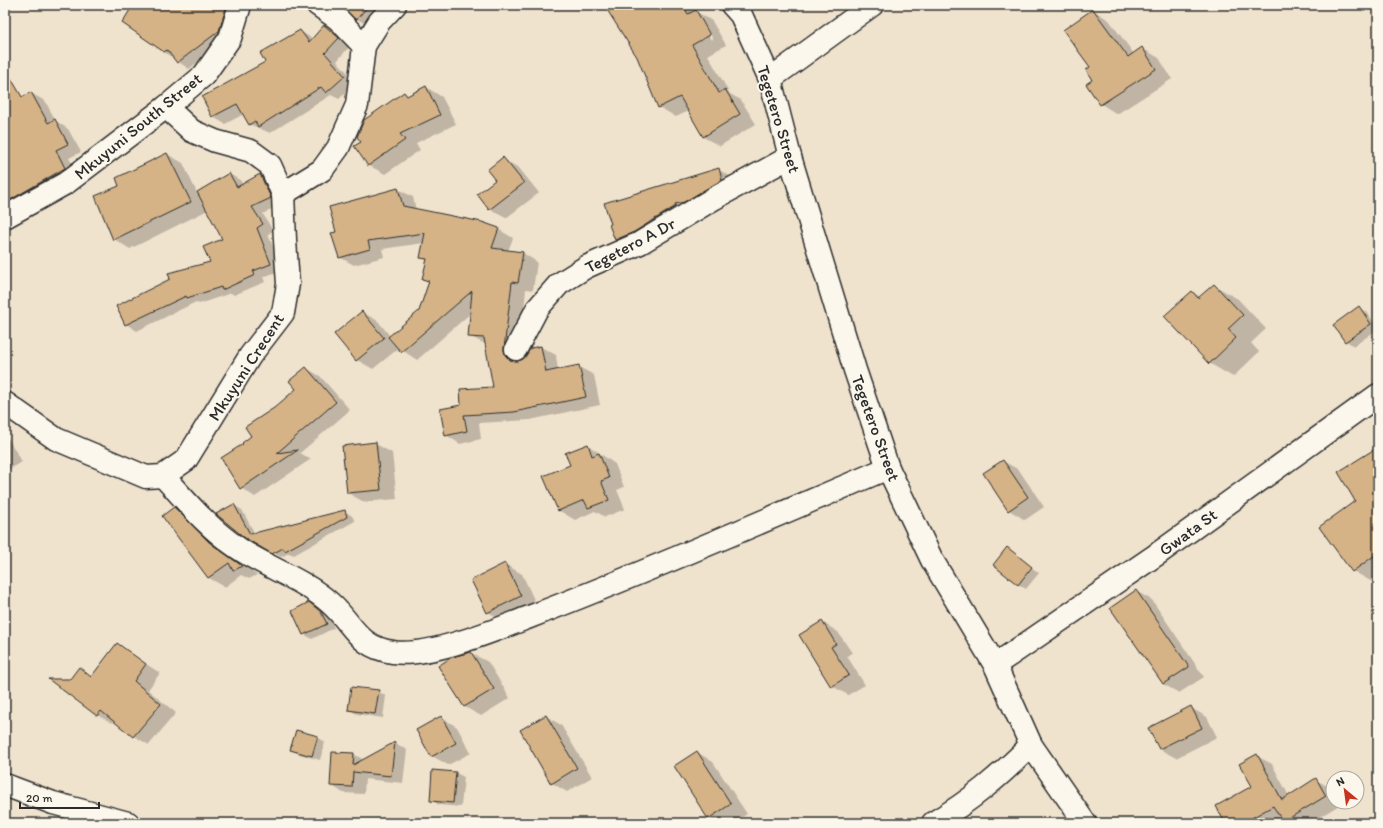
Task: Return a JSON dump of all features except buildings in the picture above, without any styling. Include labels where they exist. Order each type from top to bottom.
[{"type":"street","name":"Mkuyuni South Street","points":[[5,217],[66,183],[166,107],[204,75],[230,38],[240,5]]},
{"type":"street","points":[[318,5],[338,19],[364,46]]},
{"type":"street","points":[[284,194],[322,170],[338,148],[357,105],[364,46],[380,22],[395,5]]},
{"type":"street","name":"Tegetero Street","points":[[732,5],[741,15],[770,79],[790,157],[855,370],[888,468],[932,560],[994,665],[1031,745],[1085,823]]},
{"type":"street","points":[[770,79],[872,5]]},
{"type":"street","name":"Mkuyuni Crecent","points":[[163,476],[186,460],[250,356],[283,313],[288,284],[284,240],[284,194],[270,165],[251,151],[214,142],[192,131],[166,107]]},
{"type":"street","name":"Tegetero A Dr","points":[[516,349],[537,309],[559,284],[586,267],[640,243],[713,199],[790,157]]},
{"type":"street","name":"Gwata St","points":[[994,665],[1156,555],[1378,395]]},
{"type":"street","points":[[5,403],[56,439],[146,477],[163,476],[202,517],[237,547],[310,588],[331,603],[363,641],[392,652],[420,653],[492,631],[585,596],[888,468]]},
{"type":"street","points":[[933,823],[961,806],[1002,775],[1031,745]]},
{"type":"street","points":[[5,785],[53,803],[128,823]]}]
